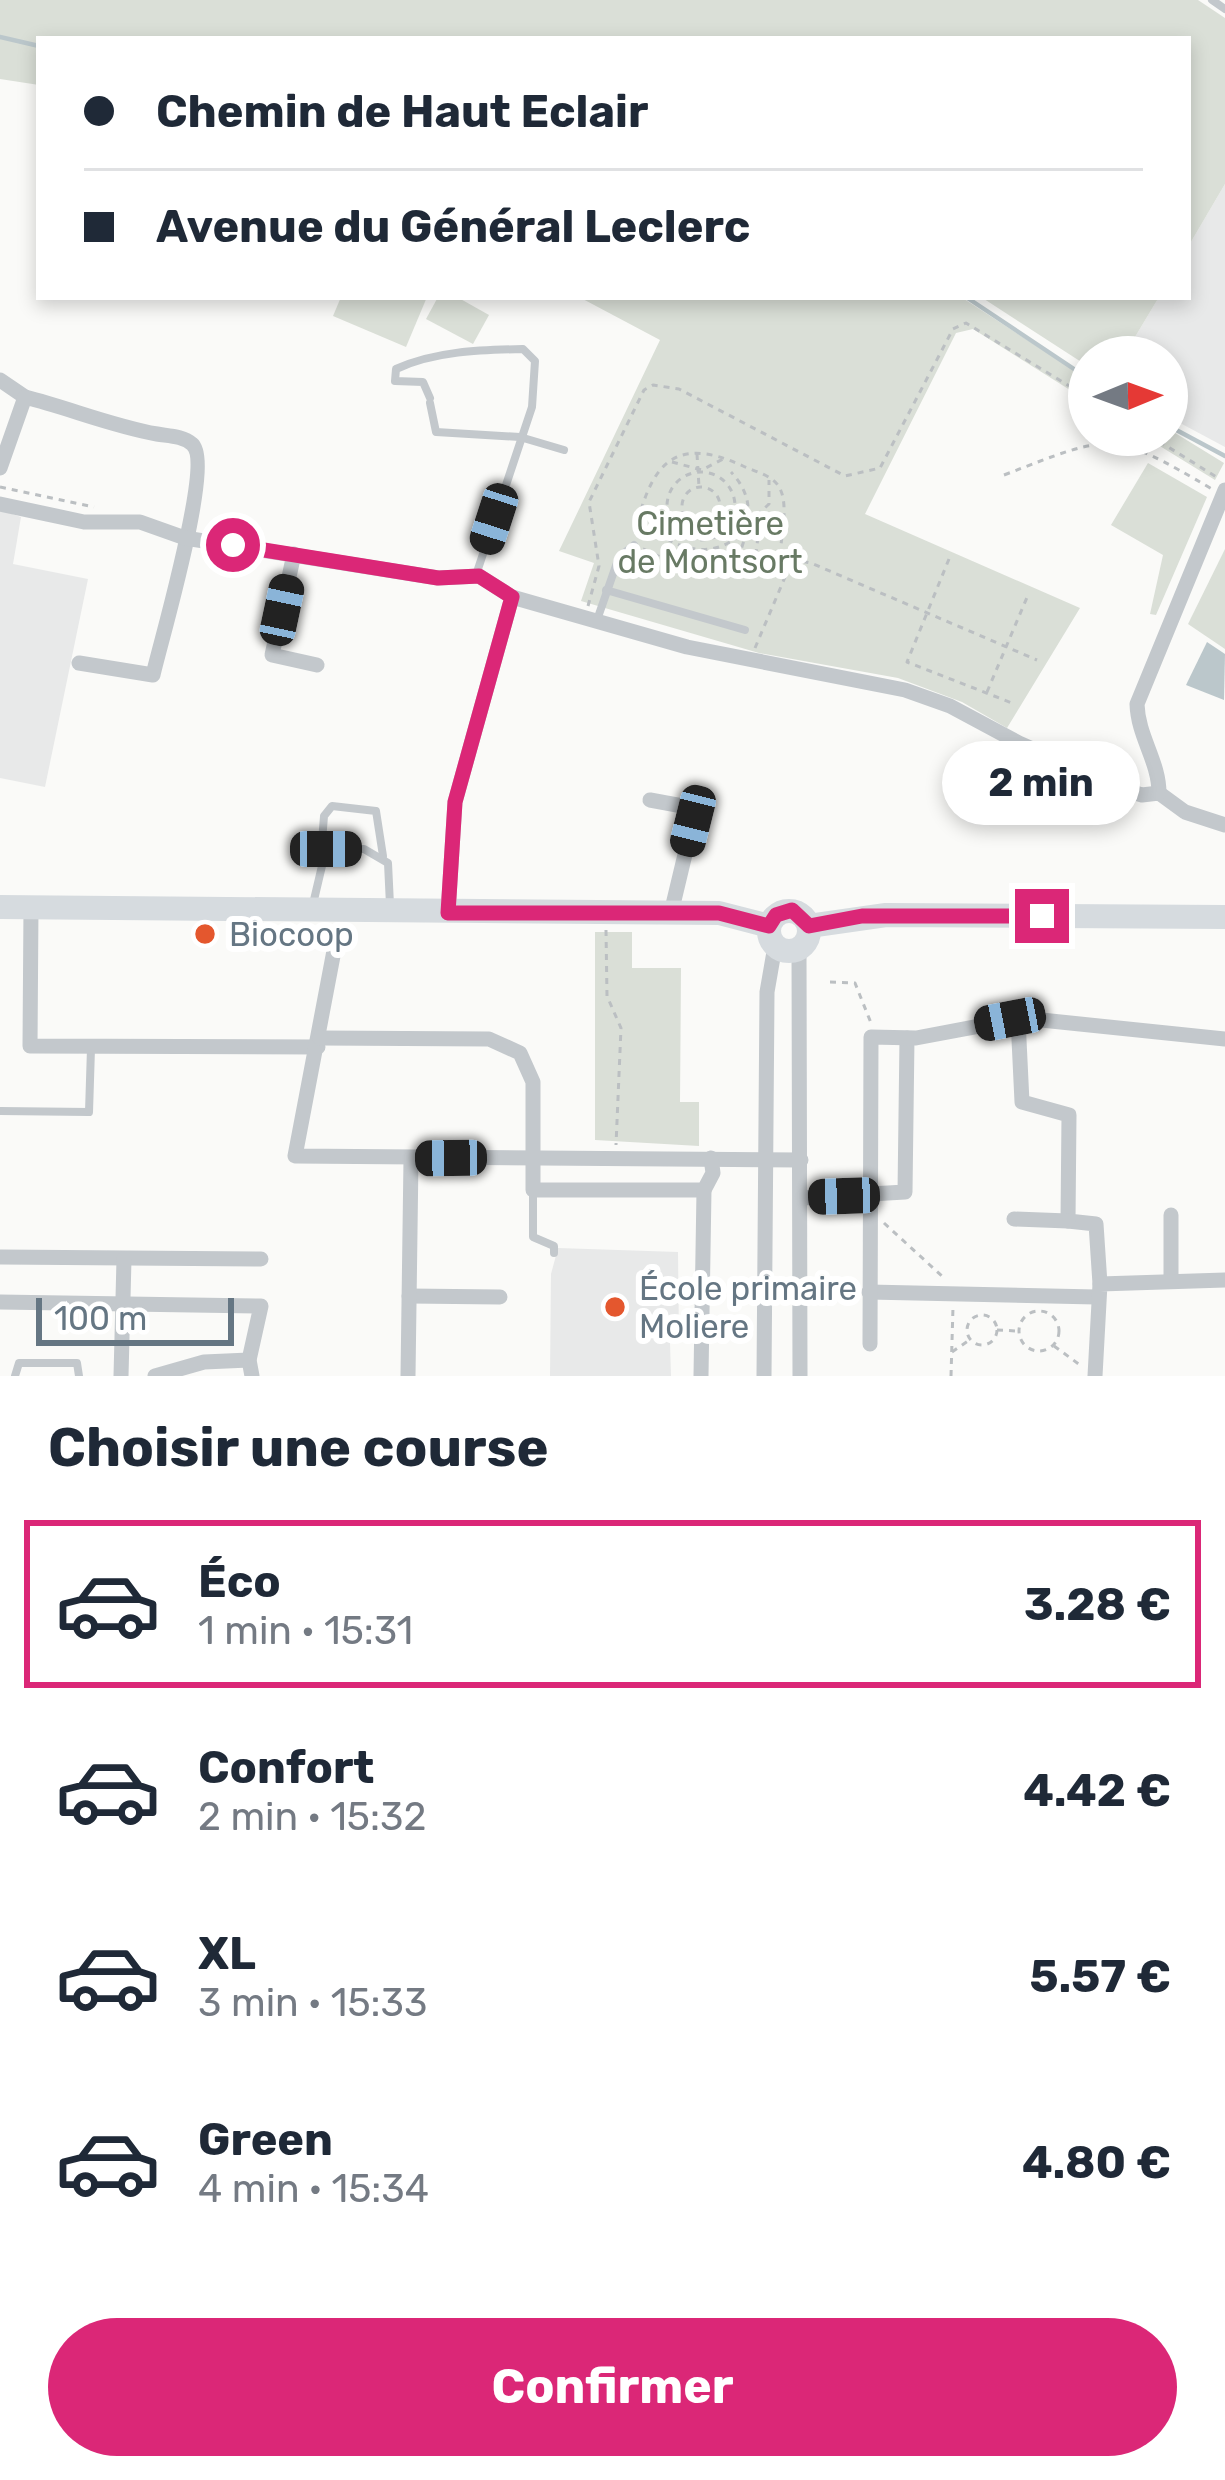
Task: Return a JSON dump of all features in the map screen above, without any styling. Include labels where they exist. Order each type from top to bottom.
[{"type":"main road","points":[[0,907],[719,913],[788,937],[886,915],[1225,917]]},
{"type":"street","points":[[0,380],[25,397],[126,428],[187,439],[197,447],[201,461],[153,675],[79,663]]},
{"type":"street","points":[[0,468],[25,397]]},
{"type":"street","points":[[1159,793],[1159,776],[1138,728],[1137,704],[1223,488]]},
{"type":"street","points":[[0,504],[84,522],[140,522],[185,538],[438,578],[476,576],[512,597],[752,661],[905,690],[950,706],[1125,790],[1159,793],[1185,812],[1225,825]]},
{"type":"street","points":[[294,554],[272,655],[317,665]]},
{"type":"street","points":[[448,913],[455,802],[512,597]]},
{"type":"street","points":[[650,800],[688,808],[693,821],[671,913]]},
{"type":"street","points":[[31,907],[30,1046],[507,1044],[520,1053],[533,1082],[532,1190],[704,1190]]},
{"type":"street","points":[[337,935],[296,1156],[801,1160]]},
{"type":"street","points":[[788,937],[801,1160],[800,1376]]},
{"type":"street","points":[[764,1376],[767,992],[788,937]]},
{"type":"street","points":[[1018,1019],[1022,1102],[1070,1115],[1068,1221]]},
{"type":"street","points":[[870,1344],[872,1037],[907,1038],[1018,1019],[1225,1039]]},
{"type":"street","points":[[802,1198],[905,1192],[907,1038]]},
{"type":"street","points":[[701,1376],[704,1190],[713,1173],[711,1158]]},
{"type":"street","points":[[408,1376],[411,1159]]},
{"type":"street","points":[[1171,1215],[1171,1281]]},
{"type":"street","points":[[1014,1219],[1096,1224],[1095,1372]]},
{"type":"street","points":[[0,1257],[261,1259]]},
{"type":"street","points":[[121,1376],[124,1258]]},
{"type":"street","points":[[869,1292],[1098,1291],[1171,1281],[1225,1280]]},
{"type":"street","points":[[409,1296],[500,1297]]},
{"type":"street","points":[[0,1302],[261,1306],[250,1368],[204,1362],[155,1376]]},
{"type":"lane","points":[[1212,0],[1225,9]]},
{"type":"lane","points":[[476,576],[520,437],[532,407],[535,361],[523,350],[485,350],[429,358],[396,369],[395,381],[422,382],[436,432],[520,437],[564,450]]},
{"type":"lane","points":[[592,615],[619,556],[634,545]]},
{"type":"lane","points":[[607,590],[745,630]]},
{"type":"lane","points":[[311,912],[324,816],[332,806],[350,805],[376,811],[390,912]]},
{"type":"lane","points":[[321,855],[326,849],[364,849],[383,858]]},
{"type":"lane","points":[[0,1112],[89,1112],[91,1046]]},
{"type":"lane","points":[[532,1190],[533,1237],[554,1246],[554,1253]]},
{"type":"lane","points":[[14,1376],[19,1363],[77,1363],[79,1376]]},
{"type":"path","points":[[592,615],[599,559],[589,502],[644,390],[652,385],[679,389],[845,476],[860,477],[880,468],[953,329],[966,323],[1068,385]]},
{"type":"path","points":[[1004,475],[1085,443],[1118,443],[1140,447],[1223,488]]},
{"type":"path","points":[[697,453],[699,487]]},
{"type":"path","points":[[780,556],[784,495],[769,478],[724,458],[697,453],[669,460],[653,476],[634,545],[704,576],[754,568],[780,556],[793,559],[1037,660]]},
{"type":"path","points":[[1178,456],[1223,488]]},
{"type":"path","points":[[669,460],[698,471],[722,479],[734,500],[731,522],[707,539],[686,536],[672,522],[668,511],[672,488],[698,471],[724,458]]},
{"type":"path","points":[[722,479],[737,463]]},
{"type":"path","points":[[731,472],[748,502],[738,559]]},
{"type":"path","points":[[668,540],[707,553],[722,548],[770,504],[769,478]]},
{"type":"path","points":[[685,515],[685,495],[699,487]]},
{"type":"path","points":[[699,487],[718,496],[718,515]]},
{"type":"path","points":[[641,509],[664,527],[668,540],[664,559]]},
{"type":"path","points":[[664,527],[685,515]]},
{"type":"path","points":[[685,515],[703,525],[718,515]]},
{"type":"path","points":[[718,515],[758,537]]},
{"type":"path","points":[[754,568],[758,537],[782,516]]},
{"type":"path","points":[[752,661],[793,559]]},
{"type":"path","points":[[949,559],[907,662],[1012,703]]},
{"type":"path","points":[[986,693],[1028,595]]},
{"type":"path","points":[[745,630],[770,615]]},
{"type":"path","points":[[606,914],[607,996],[621,1028],[615,1159]]},
{"type":"path","points":[[830,982],[855,983],[871,1021],[872,1037]]},
{"type":"path","points":[[1019,1331],[1030,1313],[1049,1314],[1058,1330],[1052,1345]]},
{"type":"path","points":[[970,1340],[967,1325],[978,1315],[992,1318],[997,1330]]},
{"type":"path","points":[[997,1330],[1019,1331]]},
{"type":"path","points":[[952,1352],[970,1340],[989,1344],[997,1330]]},
{"type":"path","points":[[1019,1331],[1031,1349],[1052,1345],[1095,1372]]},
{"type":"shaded area","points":[[1225,184],[1225,447],[1188,427],[1188,336],[1136,336],[1157,300],[1191,300],[1191,242]]},
{"type":"shaded area","points":[[0,510],[21,517],[13,564],[88,579],[45,787],[0,778]]},
{"type":"shaded area","points":[[1207,642],[1225,654],[1224,700],[1186,685]]},
{"type":"shaded area","name":"École primaire Moliere","points":[[558,1248],[678,1252],[679,1340],[670,1343],[671,1376],[550,1376],[551,1274]]},
{"type":"green space","points":[[0,0],[1198,0],[1225,18],[1225,184],[1191,242],[1191,36],[36,36],[36,85],[0,79]]},
{"type":"green space","points":[[340,300],[426,300],[406,347],[333,316]]},
{"type":"green space","points":[[436,300],[462,300],[489,315],[473,344],[426,319]]},
{"type":"green space","name":"Cimetière de Montsort","points":[[585,300],[966,300],[1068,366],[1068,389],[973,329],[956,333],[865,514],[1080,608],[1007,728],[962,702],[898,678],[759,653],[581,601],[594,563],[559,551],[660,340]]},
{"type":"green space","points":[[986,300],[1157,300],[1136,336],[1068,336],[1068,353]]},
{"type":"green space","points":[[1188,441],[1224,463],[1215,480],[1176,456],[1188,456]]},
{"type":"green space","points":[[1148,463],[1207,497],[1156,615],[1150,614],[1163,555],[1111,525]]},
{"type":"green space","points":[[1225,549],[1225,649],[1188,624]]},
{"type":"green space","points":[[595,932],[632,932],[632,968],[681,968],[680,1102],[699,1102],[699,1146],[595,1140]]},
{"type":"waterway","points":[[0,37],[36,45]]},
{"type":"waterway","points":[[970,300],[1068,365]]},
{"type":"waterway","points":[[1188,436],[1225,456]]},
{"type":"place","name":"Biocoop","points":[[205,934]]},
{"type":"place","name":"École primaire Moliere","points":[[615,1307]]},
{"type":"route","points":[[233,545],[438,578],[479,576],[512,597],[472,725],[455,802],[448,913],[719,913],[769,926],[786,910],[803,916],[809,926],[862,916],[1042,916]]}]
